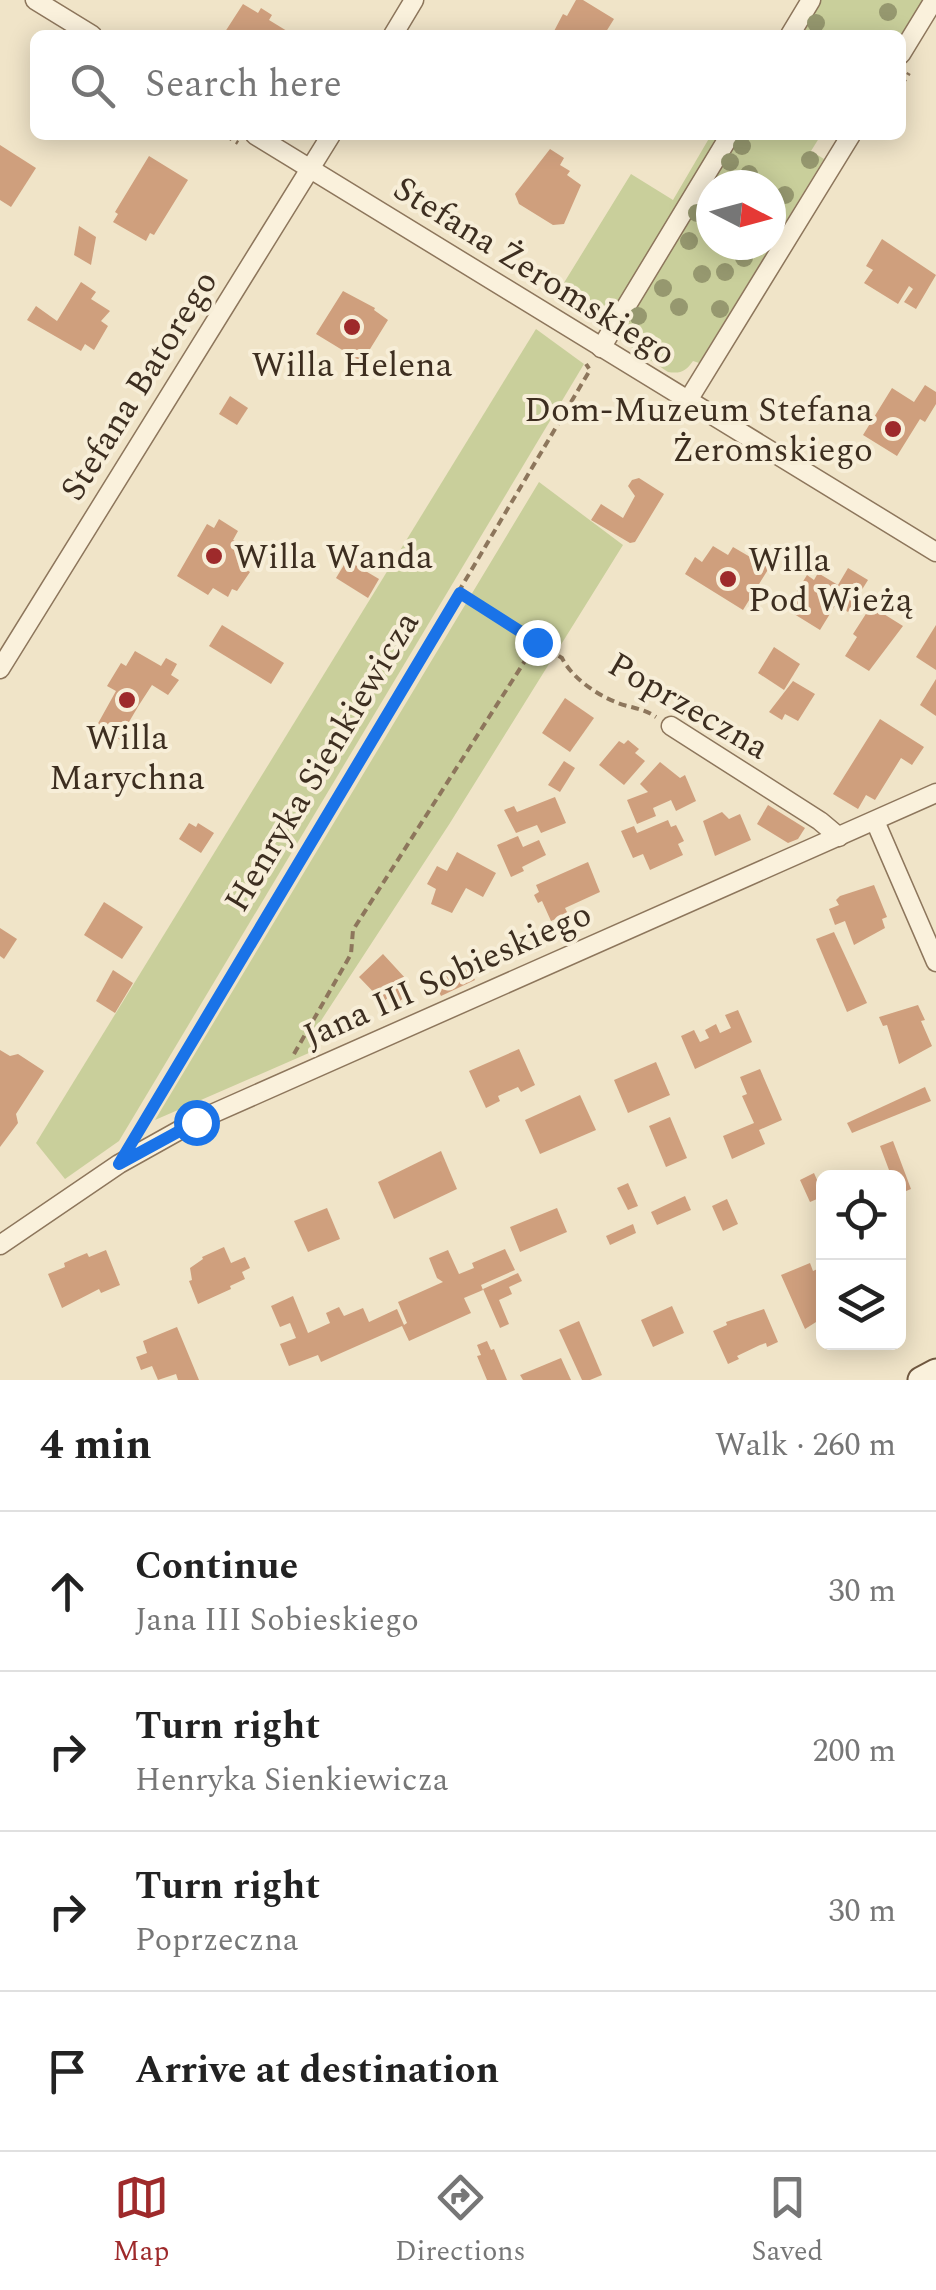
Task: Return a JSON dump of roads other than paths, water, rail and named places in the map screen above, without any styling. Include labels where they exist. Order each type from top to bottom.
[{"type":"main road","points":[[920,1380],[936,1372]]},
{"type":"street","points":[[34,0],[84,30]]},
{"type":"street","points":[[395,30],[414,0]]},
{"type":"street","points":[[793,30],[811,0]]},
{"type":"street","points":[[906,46],[934,0]]},
{"type":"street","name":"Stefana Żeromskiego","points":[[263,140],[936,552]]},
{"type":"street","name":"Stefana Batorego","points":[[0,669],[328,140]]},
{"type":"street","points":[[601,348],[727,140]]},
{"type":"street","points":[[688,402],[848,140]]},
{"type":"street","name":"Poprzeczna","points":[[671,726],[820,821],[838,838]]},
{"type":"street","name":"Jana III Sobieskiego","points":[[0,1244],[119,1164],[213,1114],[936,794]]},
{"type":"street","points":[[875,821],[936,962]]},
{"type":"place","name":"Willa Helena","points":[[352,327]]},
{"type":"place","name":"Dom-Muzeum Stefana Żeromskiego","points":[[893,429]]},
{"type":"place","name":"Willa Wanda","points":[[214,556]]},
{"type":"place","name":"Willa Pod Wieżą","points":[[728,579]]},
{"type":"place","name":"Willa Marychna","points":[[127,700]]}]
